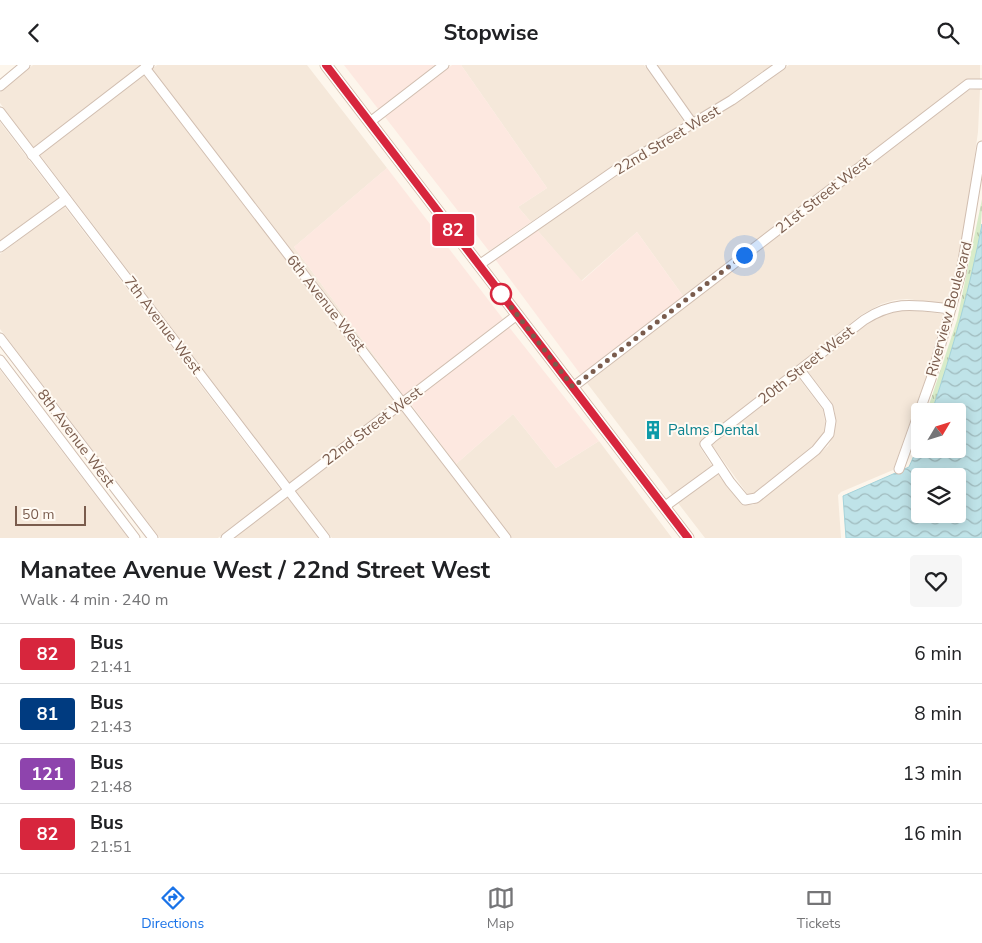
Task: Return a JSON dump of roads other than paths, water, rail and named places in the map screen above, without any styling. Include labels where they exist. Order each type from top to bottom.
[{"type":"main road","points":[[326,65],[688,538]]},
{"type":"street","points":[[0,86],[25,65]]},
{"type":"street","points":[[370,122],[444,65]]},
{"type":"street","points":[[651,65],[692,123]]},
{"type":"street","name":"22nd Street West","points":[[479,265],[617,169],[732,100],[781,65]]},
{"type":"street","points":[[32,155],[147,67]]},
{"type":"street","name":"6th Avenue West","points":[[147,67],[506,538]]},
{"type":"street","name":"21st Street West","points":[[573,387],[936,108],[968,85],[982,84]]},
{"type":"street","name":"7th Avenue West","points":[[0,113],[325,538]]},
{"type":"street","name":"Riverview Boulevard","points":[[898,469],[931,379],[961,273],[982,146]]},
{"type":"street","points":[[0,247],[66,199]]},
{"type":"street","name":"20th Street West","points":[[719,467],[705,444],[864,320],[883,309],[906,304],[950,309]]},
{"type":"street","name":"22nd Street West","points":[[226,538],[517,315]]},
{"type":"street","name":"8th Avenue West","points":[[0,338],[153,538]]},
{"type":"street","name":"8th Avenue West","points":[[0,361],[135,538]]},
{"type":"street","points":[[664,507],[719,467],[741,496],[751,500],[824,442],[830,428],[828,407],[800,370]]},
{"type":"water","points":[[982,224],[982,538],[846,538],[843,496],[909,467],[913,458],[966,458],[966,403],[935,403],[947,365],[972,271]]},
{"type":"place","name":"Palms Dental","points":[[653,430]]}]
